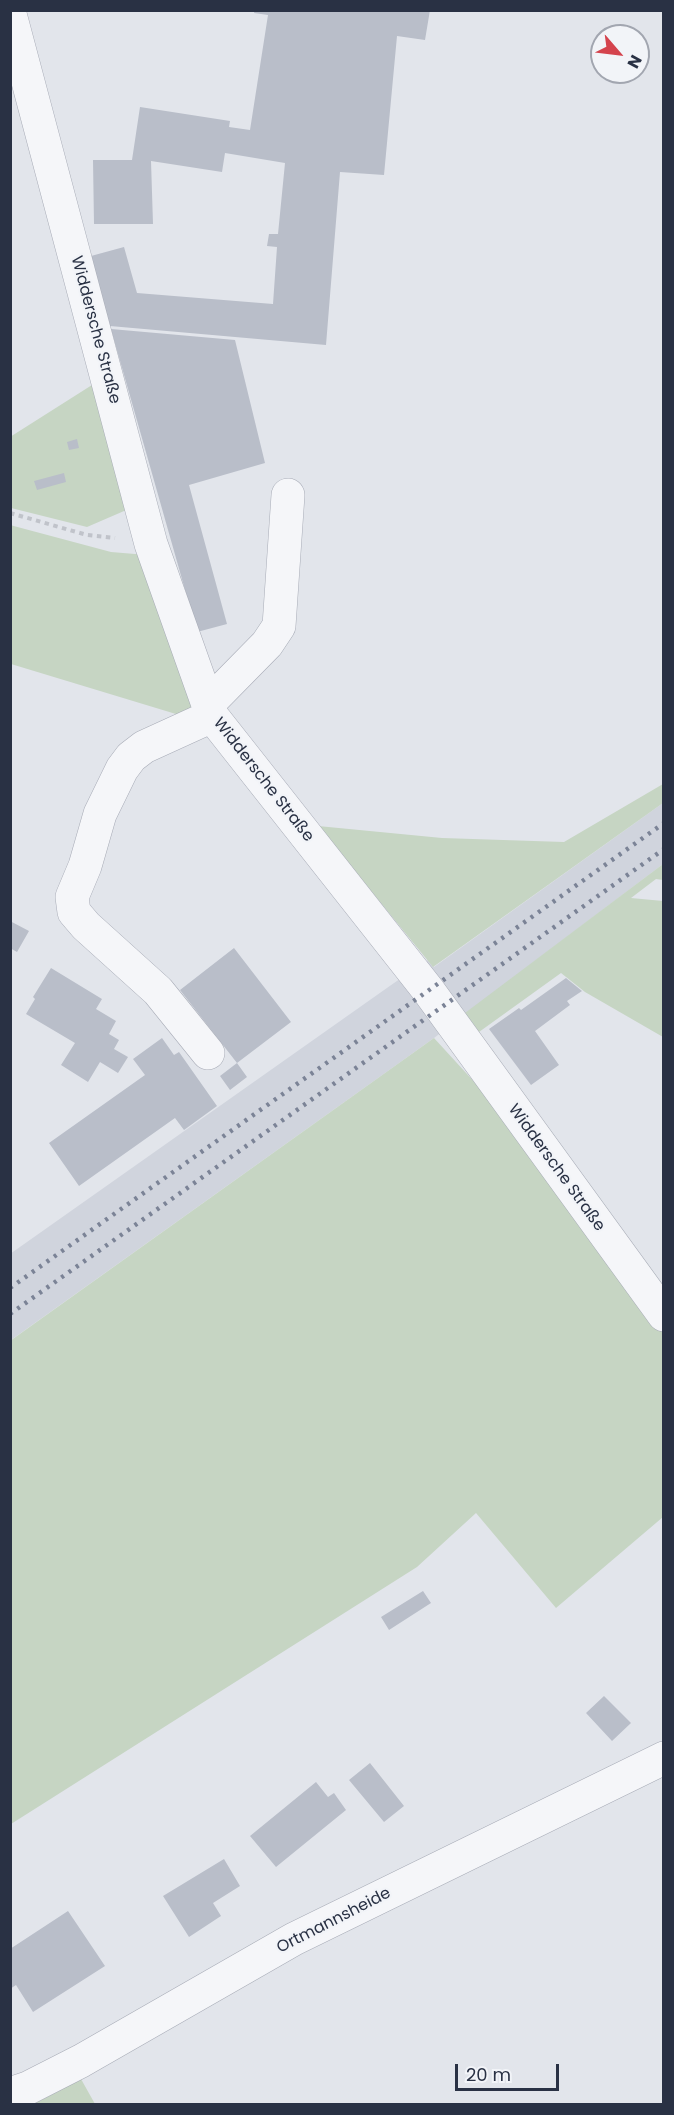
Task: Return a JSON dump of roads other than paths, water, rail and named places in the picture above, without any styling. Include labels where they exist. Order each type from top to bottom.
[{"type":"street","name":"Widdersche Straße","points":[[10,14],[151,543],[210,710],[428,990],[663,1315]]},
{"type":"street","points":[[208,1053],[158,991],[86,926],[74,912],[72,897],[85,866],[100,814],[122,769],[131,757],[144,747],[210,710],[267,644],[279,626],[288,495]]},
{"type":"street","name":"Ortmannsheide","points":[[10,2094],[28,2088],[81,2061],[294,1939],[663,1758]]},
{"type":"railway","points":[[10,1288],[664,823]]},
{"type":"railway","points":[[10,1314],[664,849]]}]
